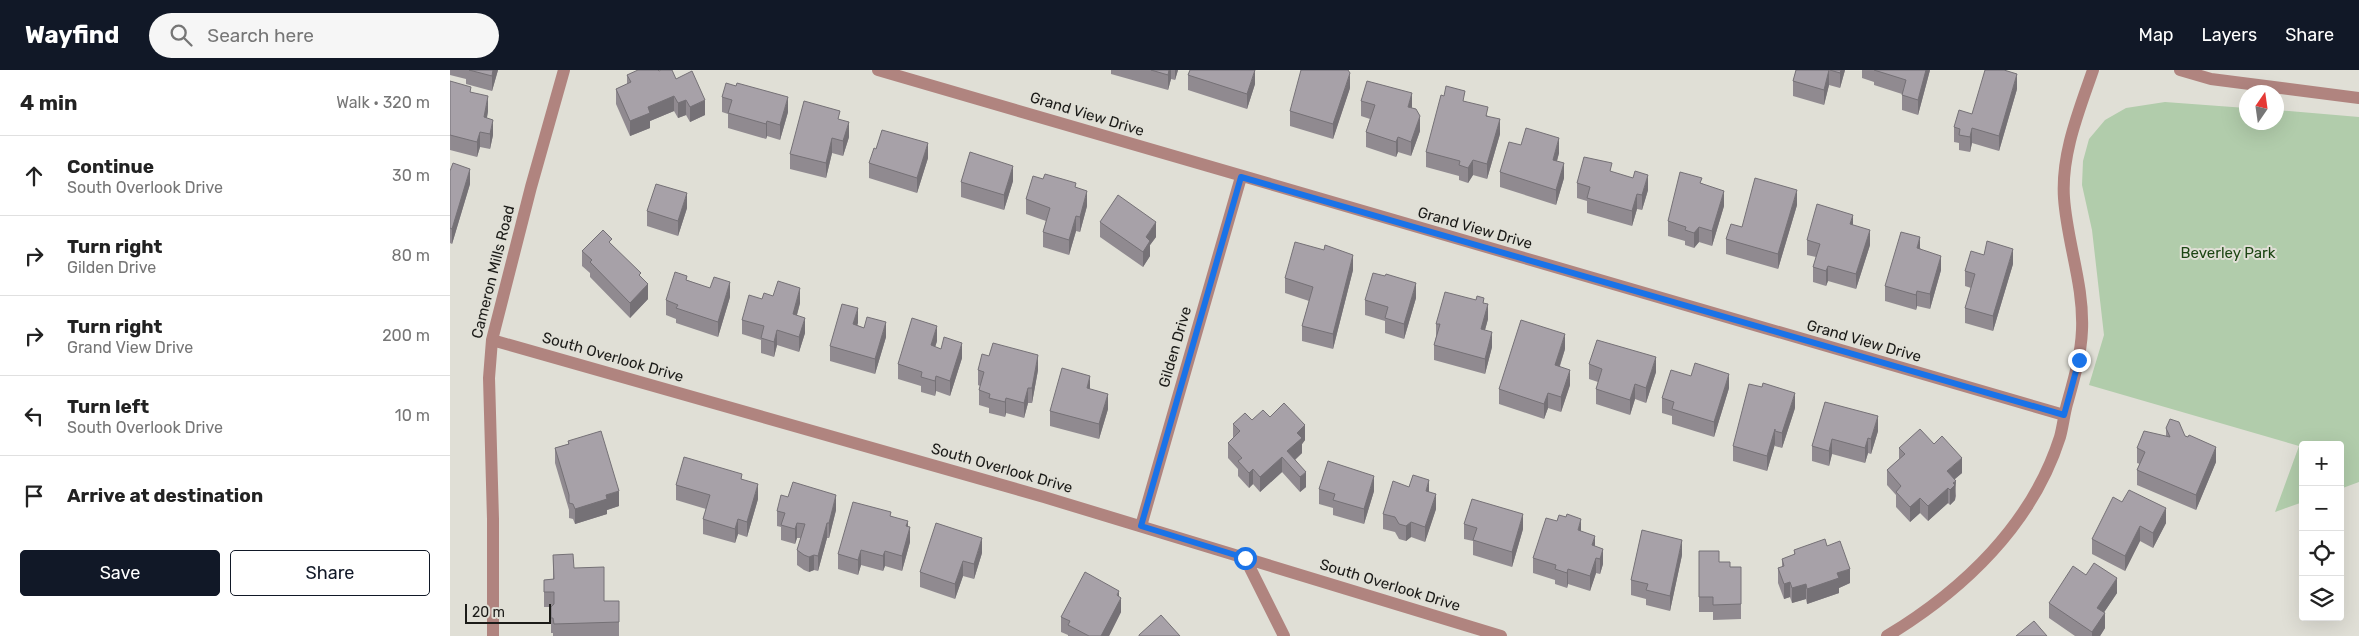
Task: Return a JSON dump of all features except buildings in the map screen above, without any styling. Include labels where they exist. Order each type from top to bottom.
[{"type":"street","name":"Cameron Mills Road","points":[[493,636],[493,519],[489,378],[492,340],[530,187],[564,70]]},
{"type":"street","name":"Grand View Drive","points":[[878,70],[2064,415]]},
{"type":"street","points":[[1887,636],[1921,615],[1948,594],[1988,557],[2018,520],[2041,480],[2060,437],[2079,360],[2082,329],[2080,291],[2064,198],[2065,158],[2093,70]]},
{"type":"street","points":[[2180,70],[2211,79],[2359,98]]},
{"type":"street","name":"Gilden Drive","points":[[1141,526],[1241,177]]},
{"type":"street","name":"South Overlook Drive","points":[[492,340],[1141,526],[1501,636]]},
{"type":"street","points":[[1245,558],[1284,636]]},
{"type":"green space","name":"Beverley Park","points":[[2165,102],[2239,107],[2239,130],[2284,130],[2284,111],[2359,117],[2359,482],[2344,488],[2344,441],[2299,441],[2299,446],[2089,385],[2104,335],[2092,230],[2082,185],[2083,161],[2089,139],[2105,120],[2126,108]]},
{"type":"green space","name":"Beverley Park","points":[[2299,446],[2299,503],[2275,512]]},
{"type":"route","points":[[1245,558],[1141,526],[1241,177],[2064,415],[2079,360]]}]
